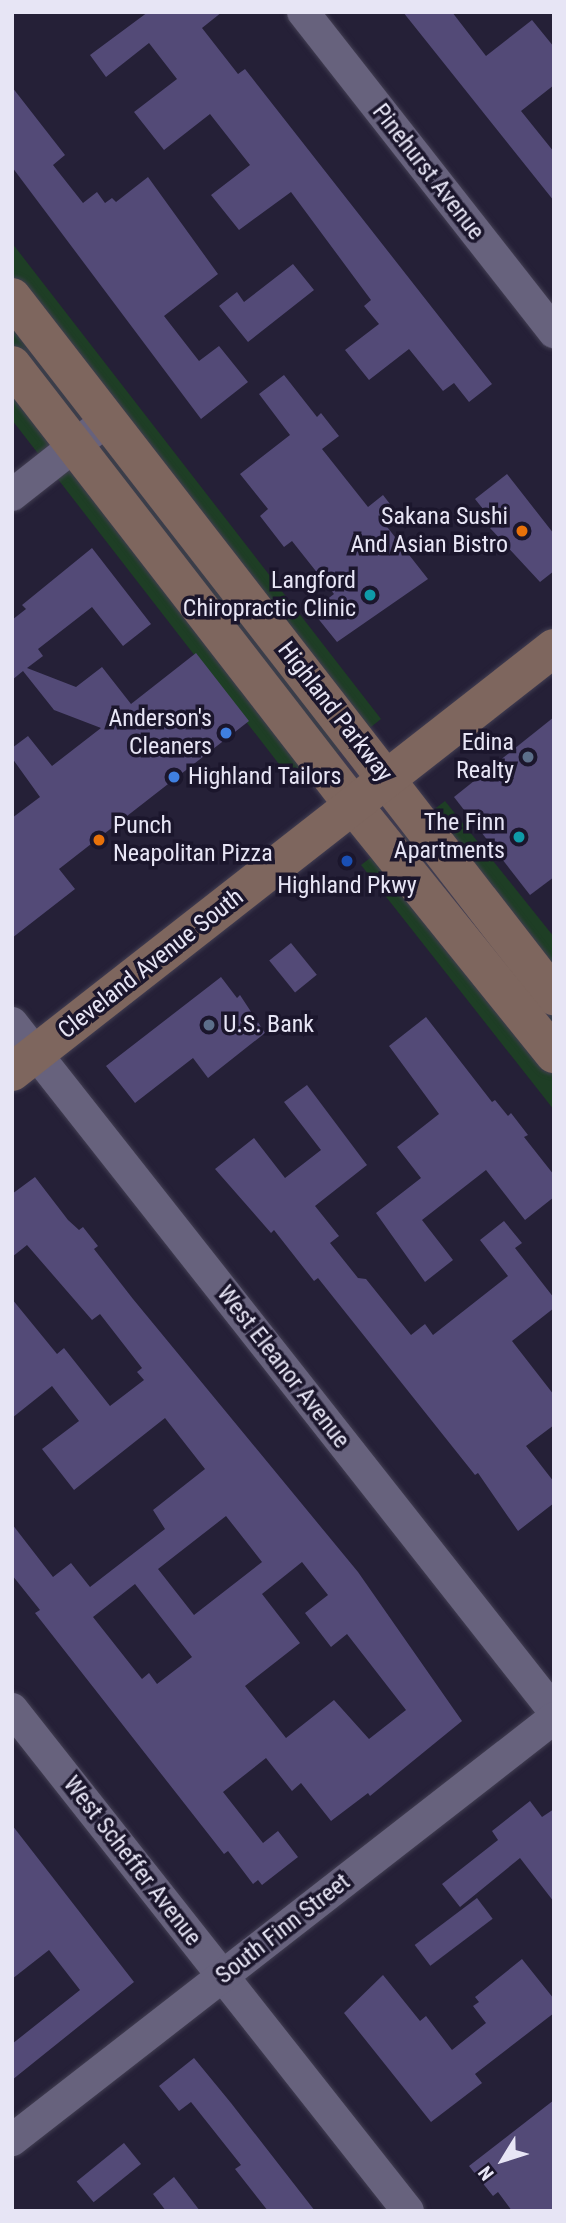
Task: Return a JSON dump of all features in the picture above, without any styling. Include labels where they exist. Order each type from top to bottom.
[{"type":"street","name":"Pinehurst Avenue","points":[[303,12],[554,332]]},
{"type":"street","name":"Highland Parkway","points":[[12,296],[106,421],[387,778],[554,996]]},
{"type":"street","name":"Highland Parkway","points":[[12,365],[353,805],[554,1054]]},
{"type":"street","points":[[12,495],[106,421]]},
{"type":"street","name":"Cleveland Avenue South","points":[[24,1063],[554,648]]},
{"type":"street","name":"West Eleanor Avenue","points":[[12,1023],[24,1063],[554,1711]]},
{"type":"street","name":"West Scheffer Avenue","points":[[12,1709],[408,2211]]},
{"type":"street","name":"South Finn Street","points":[[12,2140],[554,1718]]},
{"type":"green space","points":[[12,243],[381,719],[296,786],[12,420]]},
{"type":"green space","points":[[445,801],[554,937],[554,1110],[361,865]]},
{"type":"building","points":[[148,12],[222,12],[202,28],[238,74],[245,69],[492,384],[469,402],[454,383],[443,391],[409,349],[369,380],[345,350],[379,324],[364,306],[371,300],[291,192],[239,230],[211,195],[250,165],[210,114],[164,150],[134,112],[177,79],[149,43],[106,77],[90,55]]},
{"type":"building","points":[[403,12],[452,12],[486,56],[532,20],[554,47],[554,85],[521,111],[554,152],[554,201]]},
{"type":"building","points":[[12,87],[65,155],[53,165],[83,203],[97,192],[105,203],[112,198],[116,202],[148,177],[218,274],[164,316],[199,361],[219,346],[248,382],[201,419],[12,167]]},
{"type":"building","points":[[293,264],[314,290],[248,342],[219,306],[237,292],[244,302]]},
{"type":"building","points":[[284,375],[317,417],[321,413],[339,436],[322,449],[368,507],[383,495],[397,513],[384,523],[428,579],[337,642],[312,611],[334,594],[292,541],[284,547],[260,516],[268,509],[240,474],[290,435],[259,394]]},
{"type":"building","name":"Sakana Sushi And Asian Bistro","points":[[507,474],[554,534],[554,571],[540,582],[490,528],[495,524],[475,499]]},
{"type":"building","points":[[92,548],[151,624],[123,646],[92,607],[38,649],[43,656],[27,668],[76,687],[102,667],[131,704],[196,653],[249,721],[59,869],[75,889],[12,938],[12,818],[40,797],[12,758],[12,748],[28,736],[52,766],[101,728],[54,710],[23,671],[12,680],[12,620],[26,609],[22,605]]},
{"type":"building","name":"The Finn Apartments","points":[[554,717],[554,877],[530,895],[454,797]]},
{"type":"building","points":[[291,943],[317,975],[295,992],[269,961]]},
{"type":"building","name":"U.S. Bank","points":[[221,977],[237,998],[240,995],[265,1033],[208,1078],[193,1058],[135,1103],[106,1066]]},
{"type":"building","points":[[426,1017],[492,1102],[495,1100],[508,1116],[511,1113],[528,1135],[524,1137],[554,1175],[554,1197],[525,1220],[486,1170],[422,1220],[453,1260],[425,1282],[376,1213],[421,1178],[397,1147],[439,1114],[389,1046]]},
{"type":"building","points":[[307,1085],[367,1165],[315,1206],[339,1236],[330,1243],[358,1278],[366,1279],[411,1335],[425,1324],[433,1335],[508,1276],[480,1240],[504,1221],[522,1243],[515,1248],[554,1298],[554,1308],[512,1341],[554,1395],[554,1425],[526,1446],[554,1482],[554,1503],[518,1531],[478,1473],[475,1475],[318,1278],[314,1281],[274,1230],[271,1233],[215,1169],[254,1138],[285,1178],[321,1150],[284,1102]]},
{"type":"building","points":[[35,1177],[68,1220],[79,1230],[83,1227],[98,1246],[94,1249],[133,1299],[358,1572],[462,1721],[370,1796],[368,1793],[331,1821],[301,1783],[292,1791],[266,1758],[223,1792],[263,1843],[278,1831],[298,1857],[262,1885],[258,1880],[253,1884],[228,1851],[224,1854],[35,1613],[40,1610],[12,1575],[12,1524],[53,1577],[71,1563],[90,1587],[165,1529],[153,1510],[205,1469],[165,1418],[74,1490],[42,1449],[79,1421],[52,1386],[12,1418],[12,1299],[57,1354],[64,1348],[110,1406],[144,1380],[137,1372],[142,1368],[100,1314],[92,1320],[27,1245],[12,1257],[12,1194]],"holes":[[[226,1516],[262,1562],[194,1615],[158,1569]],[[302,1562],[328,1595],[305,1613],[331,1647],[347,1634],[406,1710],[369,1739],[334,1700],[286,1738],[245,1686],[300,1643],[262,1594]],[[135,1584],[192,1657],[157,1684],[149,1673],[142,1679],[93,1617]]]},
{"type":"building","points":[[530,1801],[542,1817],[554,1809],[554,1902],[520,1858],[460,1907],[442,1884],[498,1840],[492,1831]]},
{"type":"building","points":[[12,1825],[134,1982],[12,2080],[12,2044],[80,1990],[49,1950],[12,1979]]},
{"type":"building","points":[[477,1898],[493,1919],[430,1966],[415,1945]]},
{"type":"building","points":[[522,1959],[554,1999],[554,2013],[475,2074],[482,2083],[431,2122],[344,2013],[383,1975],[420,2021],[426,2016],[452,2050],[486,2023],[473,2006],[479,2002],[475,1997]]},
{"type":"building","points":[[194,2058],[315,2211],[268,2211],[235,2169],[241,2165],[191,2102],[179,2111],[159,2086]]},
{"type":"building","points":[[554,2100],[554,2211],[512,2211],[498,2192],[493,2196],[469,2166]]},
{"type":"building","points":[[124,2143],[141,2164],[94,2202],[77,2181]]},
{"type":"building","points":[[174,2177],[200,2211],[166,2211],[153,2194]]},
{"type":"place","name":"Sakana Sushi And Asian Bistro","points":[[522,531]]},
{"type":"place","name":"Langford Chiropractic Clinic","points":[[370,595]]},
{"type":"place","name":"Anderson's Cleaners","points":[[226,733]]},
{"type":"place","name":"Edina Realty","points":[[528,757]]},
{"type":"place","name":"Highland Tailors","points":[[174,777]]},
{"type":"place","name":"The Finn Apartments","points":[[519,837]]},
{"type":"place","name":"Punch Neapolitan Pizza","points":[[99,840]]},
{"type":"place","name":"Highland Pkwy","points":[[347,861]]},
{"type":"place","name":"U.S. Bank","points":[[209,1025]]}]
